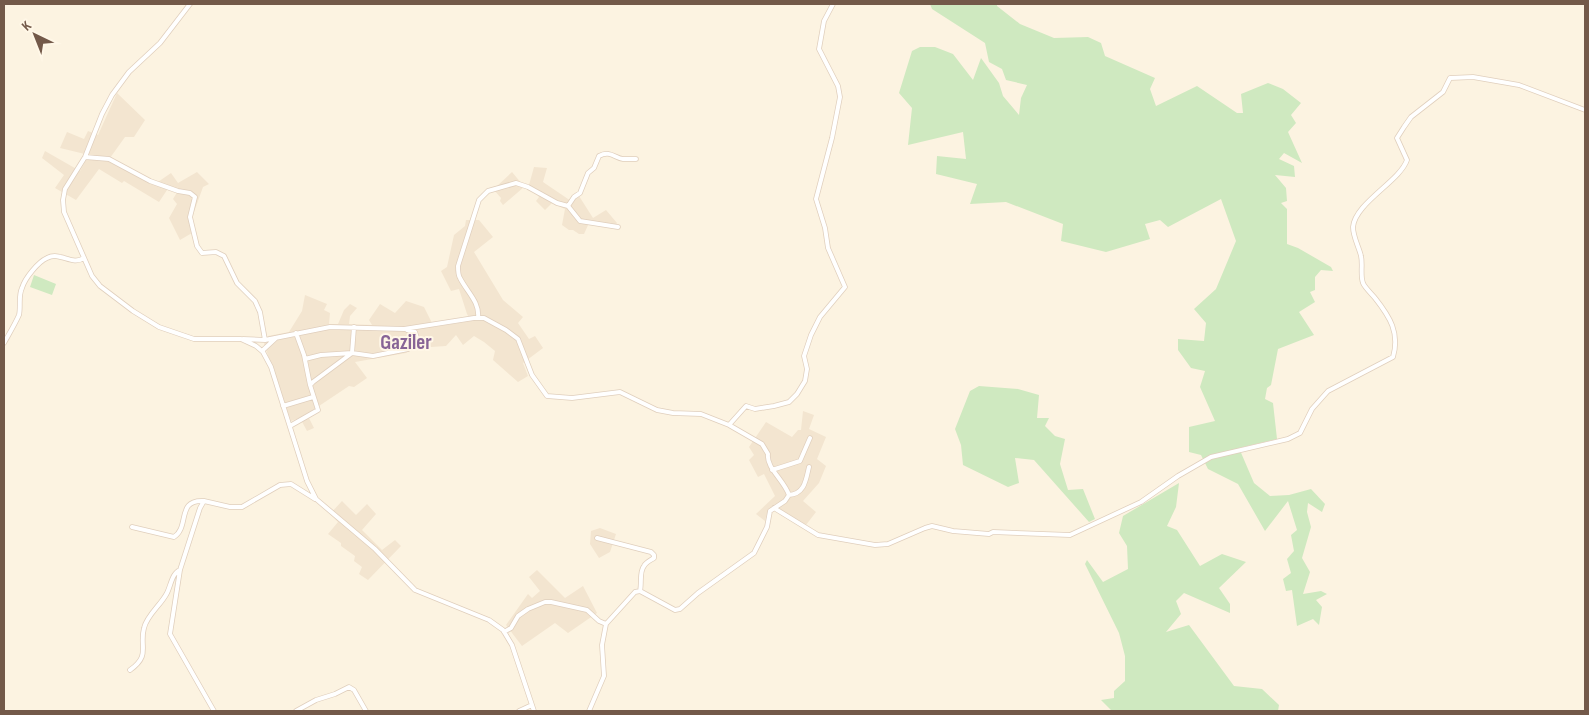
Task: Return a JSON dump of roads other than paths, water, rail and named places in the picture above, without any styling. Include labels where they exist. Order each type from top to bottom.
[{"type":"street","points":[[190,4],[160,44],[129,72],[112,95],[102,114],[85,157],[66,189],[63,200],[64,212],[92,276],[100,286],[133,311],[159,327],[194,339],[265,340],[330,327],[404,329],[484,318],[518,339],[532,375],[547,396],[572,398],[620,392],[657,410],[673,413],[701,414],[729,425],[762,444],[768,454],[772,470],[786,486],[789,495]]},
{"type":"street","points":[[729,425],[746,406],[755,409],[774,406],[789,402],[797,394],[805,381],[807,369],[804,356],[811,335],[820,317],[845,287],[828,248],[825,228],[816,200],[832,138],[840,97],[838,86],[819,49],[824,21],[833,4]]},
{"type":"street","points":[[774,508],[818,535],[875,545],[888,544],[932,526],[953,531],[989,534],[993,532],[1070,535],[1141,502],[1211,456],[1280,441],[1300,433],[1312,409],[1328,391],[1393,357],[1396,346],[1394,332],[1385,310],[1363,283],[1361,256],[1353,226],[1367,204],[1404,168],[1407,160],[1397,138],[1411,117],[1443,92],[1450,78],[1473,77],[1518,85],[1585,110]]},
{"type":"street","points":[[568,206],[574,197],[580,193],[588,173],[594,168],[599,156],[603,154],[616,155],[621,159],[636,159]]},
{"type":"street","points":[[85,157],[109,159],[150,181],[178,191],[190,193],[195,197],[190,216],[197,246],[202,253],[216,252],[224,256],[237,282],[255,301],[260,312],[265,340]]},
{"type":"street","points":[[478,318],[479,313],[475,302],[460,277],[458,266],[479,200],[488,191],[516,183],[528,187],[557,203],[568,206],[580,221],[618,227]]},
{"type":"street","points":[[4,343],[19,314],[22,288],[38,264],[53,255],[76,261],[84,258]]},
{"type":"street","points":[[310,385],[352,353],[354,327]]},
{"type":"street","points":[[305,359],[320,355],[352,353],[374,356],[408,350],[417,338],[415,332],[404,329]]},
{"type":"street","points":[[290,426],[318,410],[313,397],[305,359],[296,334]]},
{"type":"street","points":[[262,351],[276,338]]},
{"type":"street","points":[[241,339],[262,351],[271,367],[307,481],[316,499]]},
{"type":"street","points":[[283,406],[313,397]]},
{"type":"street","points":[[772,470],[800,461],[810,438]]},
{"type":"street","points":[[640,590],[675,610],[680,609],[698,593],[754,553],[766,527],[770,511],[785,501],[789,495],[800,491],[806,484],[809,467]]},
{"type":"street","points":[[132,527],[171,537],[176,536],[179,533],[188,506],[195,502],[204,501],[230,508],[242,507],[280,485],[291,484],[316,499],[375,549],[415,590],[489,620],[504,632],[512,645],[534,711]]},
{"type":"street","points":[[204,501],[180,570],[170,634],[214,711]]},
{"type":"street","points":[[590,711],[604,676],[602,645],[606,624],[635,592],[640,590],[643,566],[654,558],[651,552],[597,538]]},
{"type":"street","points":[[130,670],[139,663],[143,655],[143,632],[146,623],[166,595],[175,574],[180,570]]},
{"type":"street","points":[[504,632],[511,628],[518,616],[528,609],[545,602],[582,608],[606,624]]},
{"type":"street","points":[[296,711],[316,700],[336,694],[349,687],[354,690],[366,711]]},
{"type":"street","points":[[519,711],[532,706]]},
{"type":"district","name":"Gaziler","points":[[406,342]]}]
